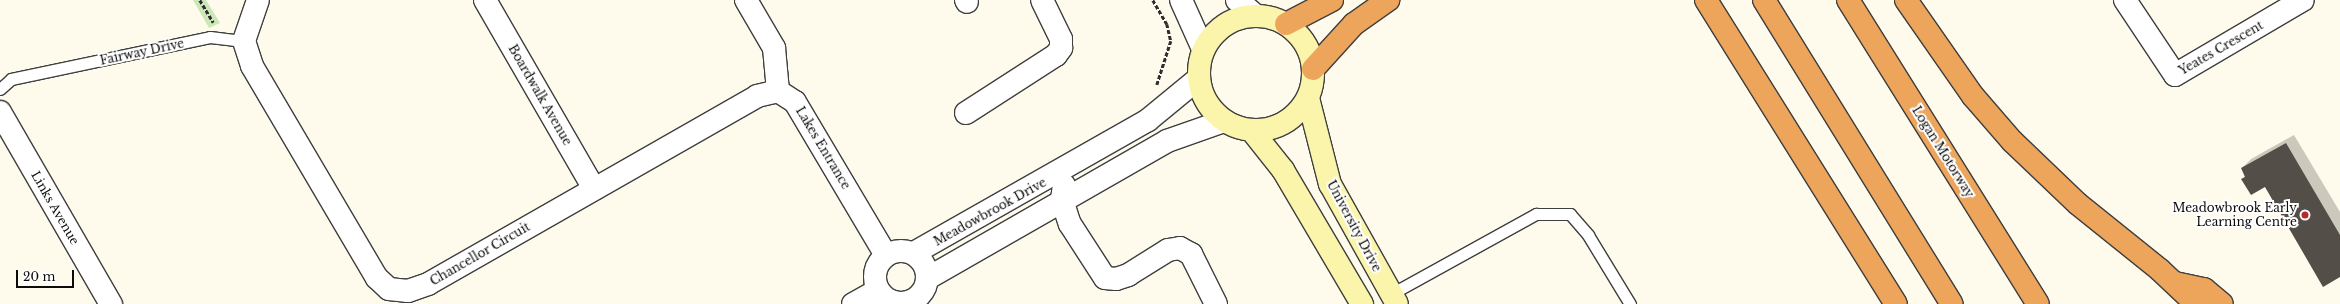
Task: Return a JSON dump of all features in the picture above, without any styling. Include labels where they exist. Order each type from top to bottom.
[{"type":"highway","points":[[1286,24],[1332,0]]},
{"type":"highway","points":[[1313,69],[1354,24],[1388,0]]},
{"type":"highway","points":[[1706,0],[1896,304]]},
{"type":"highway","points":[[1764,0],[1952,304]]},
{"type":"highway","name":"Logan Motorway","points":[[1848,0],[2038,304]]},
{"type":"highway","points":[[1906,0],[1973,96],[2012,141],[2078,204],[2175,282],[2196,304]]},
{"type":"highway","points":[[2175,282],[2204,290],[2222,304]]},
{"type":"main road","points":[[1252,131],[1285,123],[1308,98],[1313,69],[1303,41],[1286,24],[1255,15],[1224,24],[1203,49],[1198,79],[1211,110],[1224,121],[1252,131],[1287,176],[1362,304]]},
{"type":"main road","name":"University Drive","points":[[1308,98],[1330,184],[1394,299]]},
{"type":"street","points":[[235,39],[258,0]]},
{"type":"street","name":"Boardwalk Avenue","points":[[486,0],[594,189]]},
{"type":"street","points":[[746,0],[774,48],[778,91]]},
{"type":"street","points":[[966,113],[1056,55],[1061,48],[1061,39],[1042,0]]},
{"type":"street","points":[[1181,0],[1203,49]]},
{"type":"street","points":[[1237,0],[1255,15]]},
{"type":"street","name":"Yeates Crescent","points":[[2125,0],[2175,75],[2303,0]]},
{"type":"street","name":"Chancellor Circuit","points":[[235,39],[377,278],[389,289],[408,291],[428,284],[757,96],[778,91]]},
{"type":"street","name":"Meadowbrook Drive","points":[[886,255],[903,251],[914,253],[1065,170],[1148,120],[1198,79]]},
{"type":"street","name":"Lakes Entrance","points":[[778,91],[795,102],[886,255]]},
{"type":"street","name":"Links Avenue","points":[[0,112],[111,304]]},
{"type":"street","name":"Meadowbrook Drive","points":[[928,278],[1062,200],[1167,142],[1224,121]]},
{"type":"street","name":"Meadowbrook Drive","points":[[1062,200],[1065,170]]},
{"type":"street","points":[[1062,200],[1070,224],[1105,278],[1116,279],[1128,275],[1168,250],[1180,248],[1191,254],[1216,304]]},
{"type":"street","points":[[886,255],[876,268],[878,290],[898,304],[915,302],[922,295],[928,278],[926,267],[914,253]]},
{"type":"street","points":[[853,304],[878,290]]},
{"type":"lane","name":"Fairway Drive","points":[[0,89],[11,79],[210,37],[235,39]]},
{"type":"lane","points":[[1394,299],[1536,214],[1570,214],[1588,235],[1630,304]]},
{"type":"path","points":[[200,0],[235,39]]},
{"type":"path","points":[[1153,0],[1167,24],[1171,40],[1156,88]]},
{"type":"green space","points":[[193,0],[206,0],[220,23],[209,28]]},
{"type":"building","name":"Meadowbrook Early Learning Centre","points":[[2286,143],[2340,235],[2340,277],[2323,287],[2265,187],[2251,195],[2241,179],[2245,177],[2241,168]]},
{"type":"place","name":"Meadowbrook Early Learning Centre","points":[[2305,215]]}]
